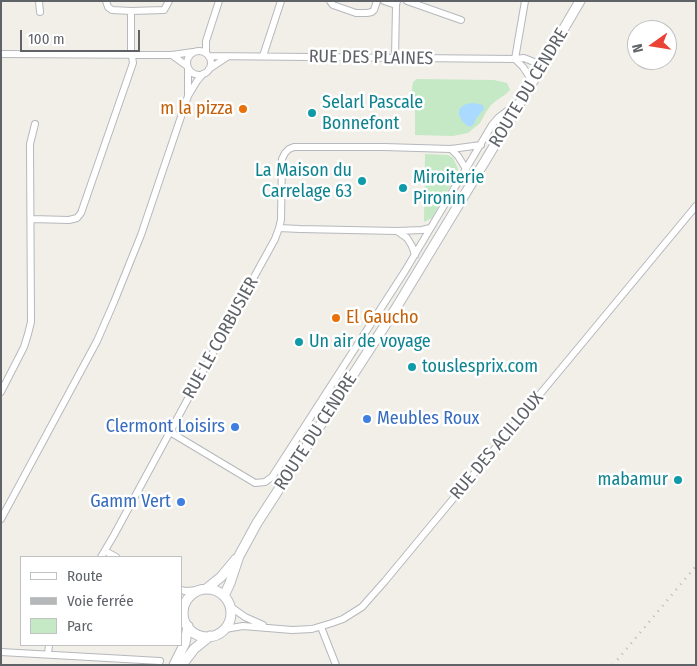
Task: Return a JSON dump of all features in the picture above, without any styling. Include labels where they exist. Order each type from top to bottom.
[{"type":"main road","name":"ROUTE DU CENDRE","points":[[224,596],[239,556],[257,523],[404,296],[580,1]]},
{"type":"main road","name":"ROUTE DU CENDRE","points":[[203,590],[221,577],[239,556]]},
{"type":"main road","points":[[203,590],[214,590],[224,596],[230,607],[231,616],[228,625],[218,634],[210,636],[198,634],[188,626],[184,618],[183,608],[189,597],[203,590]]},
{"type":"main road","points":[[174,665],[185,643],[188,626]]},
{"type":"main road","points":[[182,665],[194,649],[210,636]]},
{"type":"street","points":[[40,1],[40,12]]},
{"type":"street","points":[[106,1],[108,7],[112,10],[132,11],[164,10],[169,1]]},
{"type":"street","points":[[202,53],[219,1]]},
{"type":"street","points":[[263,56],[281,1]]},
{"type":"street","points":[[330,1],[333,6],[356,13],[372,12],[377,1]]},
{"type":"street","points":[[384,1],[396,3],[395,58]]},
{"type":"street","points":[[407,1],[460,20]]},
{"type":"street","points":[[525,1],[515,60],[523,67],[533,82]]},
{"type":"street","points":[[31,219],[68,220],[77,218],[81,213],[133,63],[131,56],[132,11]]},
{"type":"street","points":[[188,96],[187,59],[188,56],[202,53]]},
{"type":"street","points":[[202,53],[211,65],[209,69]]},
{"type":"street","name":"RUE DES PLAINES","points":[[1,54],[131,56],[202,53],[227,57],[515,60],[524,58],[534,62],[544,62]]},
{"type":"street","points":[[172,55],[188,67],[192,73],[203,74]]},
{"type":"street","points":[[1,519],[97,341],[141,235],[188,96],[197,80],[203,74],[227,57]]},
{"type":"street","points":[[170,432],[255,483],[265,482],[272,477],[415,255],[498,118],[522,100]]},
{"type":"street","points":[[1,392],[24,346],[31,322],[30,144],[35,124]]},
{"type":"street","points":[[430,228],[397,231],[280,228],[282,159],[289,149],[300,146],[451,149],[481,145]]},
{"type":"street","points":[[451,149],[466,169]]},
{"type":"street","name":"RUE DES ACILLOUX","points":[[225,628],[243,626],[302,630],[332,623],[362,607],[696,206]]},
{"type":"street","name":"RUE LE CORBUSIER","points":[[103,554],[280,228]]},
{"type":"street","points":[[397,231],[407,238],[415,255]]},
{"type":"street","points":[[182,590],[203,590]]},
{"type":"street","name":"RUE DES ACILLOUX","points":[[230,607],[266,627]]},
{"type":"street","points":[[321,626],[336,665]]},
{"type":"street","points":[[48,654],[49,646]]},
{"type":"street","points":[[1,652],[160,661]]},
{"type":"green space","points":[[417,79],[494,80],[507,83],[510,90],[491,105],[480,123],[468,133],[453,136],[415,135],[415,103],[410,102],[413,82]]},
{"type":"green space","points":[[425,154],[448,155],[453,158],[458,169],[456,176],[432,218],[424,222]]},
{"type":"water","points":[[466,104],[483,105],[484,109],[470,127],[462,121],[459,110]]},
{"type":"railway","points":[[613,665],[696,566]]},
{"type":"place","name":"m la pizza","points":[[243,109]]},
{"type":"place","name":"Selarl Pascale Bonnefont","points":[[312,113]]},
{"type":"place","name":"La Maison du Carrelage 63","points":[[362,181]]},
{"type":"place","name":"Miroiterie Pironin","points":[[403,188]]},
{"type":"place","name":"El Gaucho","points":[[336,318]]},
{"type":"place","name":"Un air de voyage","points":[[299,342]]},
{"type":"place","name":"touslesprix.com","points":[[412,367]]},
{"type":"place","name":"Meubles Roux","points":[[367,419]]},
{"type":"place","name":"Clermont Loisirs","points":[[235,427]]},
{"type":"place","name":"mabamur","points":[[678,480]]},
{"type":"place","name":"Gamm Vert","points":[[181,502]]}]
